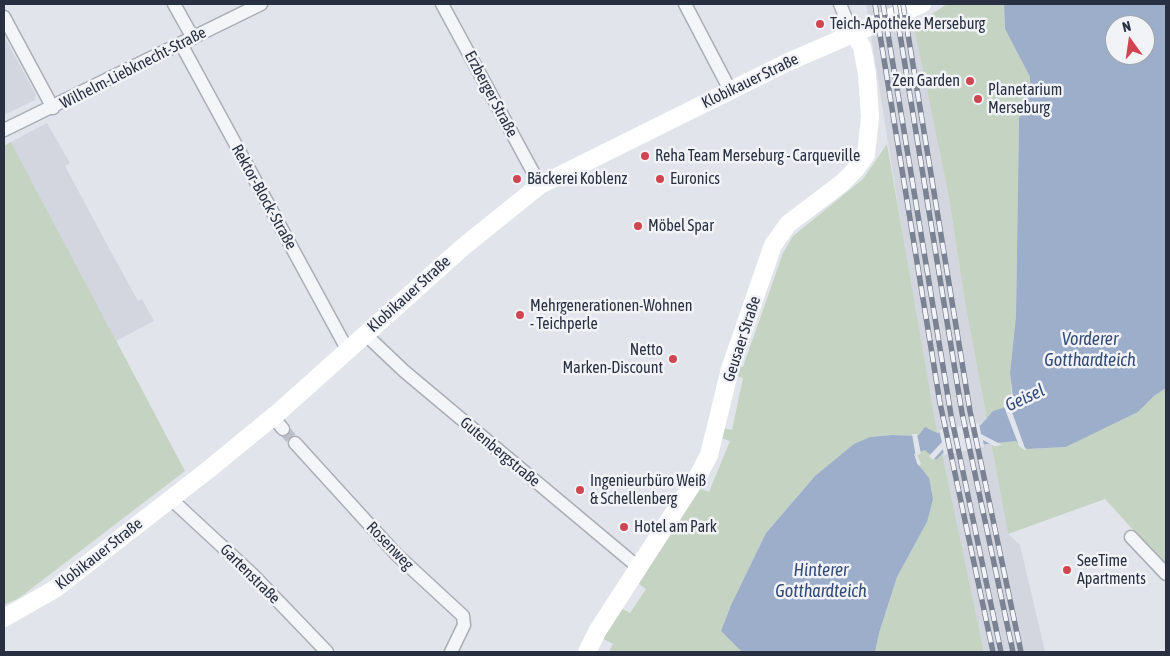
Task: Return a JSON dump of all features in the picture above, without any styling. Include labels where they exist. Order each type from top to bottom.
[{"type":"street","points":[[174,4],[193,38]]},
{"type":"street","name":"Wilhelm-Liebknecht-Straße","points":[[4,130],[53,108],[261,4]]},
{"type":"street","name":"Erzberger Straße","points":[[442,4],[540,185]]},
{"type":"street","points":[[686,4],[730,90]]},
{"type":"street","points":[[840,4],[855,34]]},
{"type":"street","name":"Klobikauer Straße","points":[[4,618],[55,589],[172,500],[278,423],[347,349],[469,241],[540,185],[788,62],[922,4]]},
{"type":"street","points":[[4,17],[53,108]]},
{"type":"street","name":"Geusaer Straße","points":[[587,652],[598,630],[699,474],[709,455],[730,369],[772,245],[788,224],[842,183],[856,170],[866,155],[870,118],[867,74],[862,47],[855,34]]},
{"type":"street","name":"Rektor-Block-Straße","points":[[181,44],[347,349]]},
{"type":"street","name":"Gutenbergstraße","points":[[365,334],[404,371],[638,567]]},
{"type":"street","name":"Rosenweg","points":[[295,443],[397,556],[463,616],[464,625],[451,652]]},
{"type":"street","name":"Gartenstraße","points":[[172,500],[253,575],[327,652]]},
{"type":"street","points":[[1131,537],[1166,574]]},
{"type":"shaded area","points":[[866,4],[910,4],[949,198],[965,302],[1008,534],[1020,545],[1045,652],[984,652],[942,461],[915,312]]},
{"type":"shaded area","points":[[4,36],[36,95],[35,100],[4,115]]},
{"type":"shaded area","points":[[47,123],[70,163],[65,166],[110,250],[138,301],[142,299],[154,321],[116,341],[11,142]]},
{"type":"green space","points":[[947,4],[1004,4],[1005,29],[1030,77],[1030,94],[1019,118],[1016,316],[1010,373],[1015,441],[1027,449],[1066,447],[1138,412],[1154,396],[1166,388],[1166,566],[1105,499],[1008,534],[965,302],[949,198],[914,26]]},
{"type":"green space","points":[[11,142],[185,471],[19,598],[4,605],[4,146]]},
{"type":"green space","points":[[887,144],[935,421],[984,652],[875,652],[879,633],[897,577],[927,522],[912,436],[892,435],[870,437],[815,476],[766,533],[731,605],[721,631],[742,652],[609,652],[613,644],[602,638],[619,607],[630,613],[646,589],[636,582],[699,488],[709,492],[730,441],[721,438],[722,428],[732,430],[743,378],[734,375],[737,366],[743,367],[783,253],[793,236],[863,179]]},
{"type":"water","name":"Vorderer Gotthardteich","points":[[1004,4],[1166,4],[1166,388],[1154,396],[1138,412],[1066,447],[1027,449],[1015,441],[968,446],[944,452],[936,460],[925,450],[914,454],[917,463],[929,478],[933,499],[927,522],[897,577],[879,633],[875,652],[742,652],[721,631],[731,605],[766,533],[815,476],[854,444],[870,437],[892,435],[918,436],[925,427],[937,433],[981,425],[993,411],[1003,408],[1013,398],[1010,373],[1016,316],[1019,118],[1030,94],[1030,77],[1005,29]]},
{"type":"pier","points":[[1008,401],[1026,451],[1019,446],[1003,404]]},
{"type":"pier","points":[[979,423],[981,434],[1002,445],[994,446],[983,440],[984,447],[944,455],[943,449],[933,460],[929,456],[942,442],[939,430]]},
{"type":"pier","points":[[912,434],[917,434],[921,454],[917,455],[921,464],[919,466],[917,463]]},
{"type":"tunnel","points":[[283,429],[295,443]]},
{"type":"railway","points":[[875,4],[940,403],[993,652]]},
{"type":"railway","points":[[883,4],[951,415],[1001,652]]},
{"type":"railway","points":[[895,4],[962,413],[1013,652]]},
{"type":"railway","points":[[903,4],[970,411],[1021,652]]},
{"type":"place","name":"Teich-Apotheke Merseburg","points":[[820,24]]},
{"type":"place","name":"Zen Garden","points":[[970,81]]},
{"type":"place","name":"Planetarium Merseburg","points":[[978,99]]},
{"type":"place","name":"Reha Team Merseburg - Carqueville","points":[[645,156]]},
{"type":"place","name":"Bäckerei Koblenz","points":[[517,179]]},
{"type":"place","name":"Euronics","points":[[660,179]]},
{"type":"place","name":"Möbel Spar","points":[[638,226]]},
{"type":"place","name":"Mehrgenerationen-Wohnen - Teichperle","points":[[520,315]]},
{"type":"place","name":"Netto Marken-Discount","points":[[673,359]]},
{"type":"place","name":"Ingenieurbüro Weiß & Schellenberg","points":[[580,490]]},
{"type":"place","name":"Hotel am Park","points":[[624,527]]},
{"type":"place","name":"SeeTime Apartments","points":[[1067,570]]},
{"type":"water label","name":"Geisel","points":[[1025,398]]},
{"type":"water label","name":"Hinterer Gotthardteich","points":[[821,580]]}]
